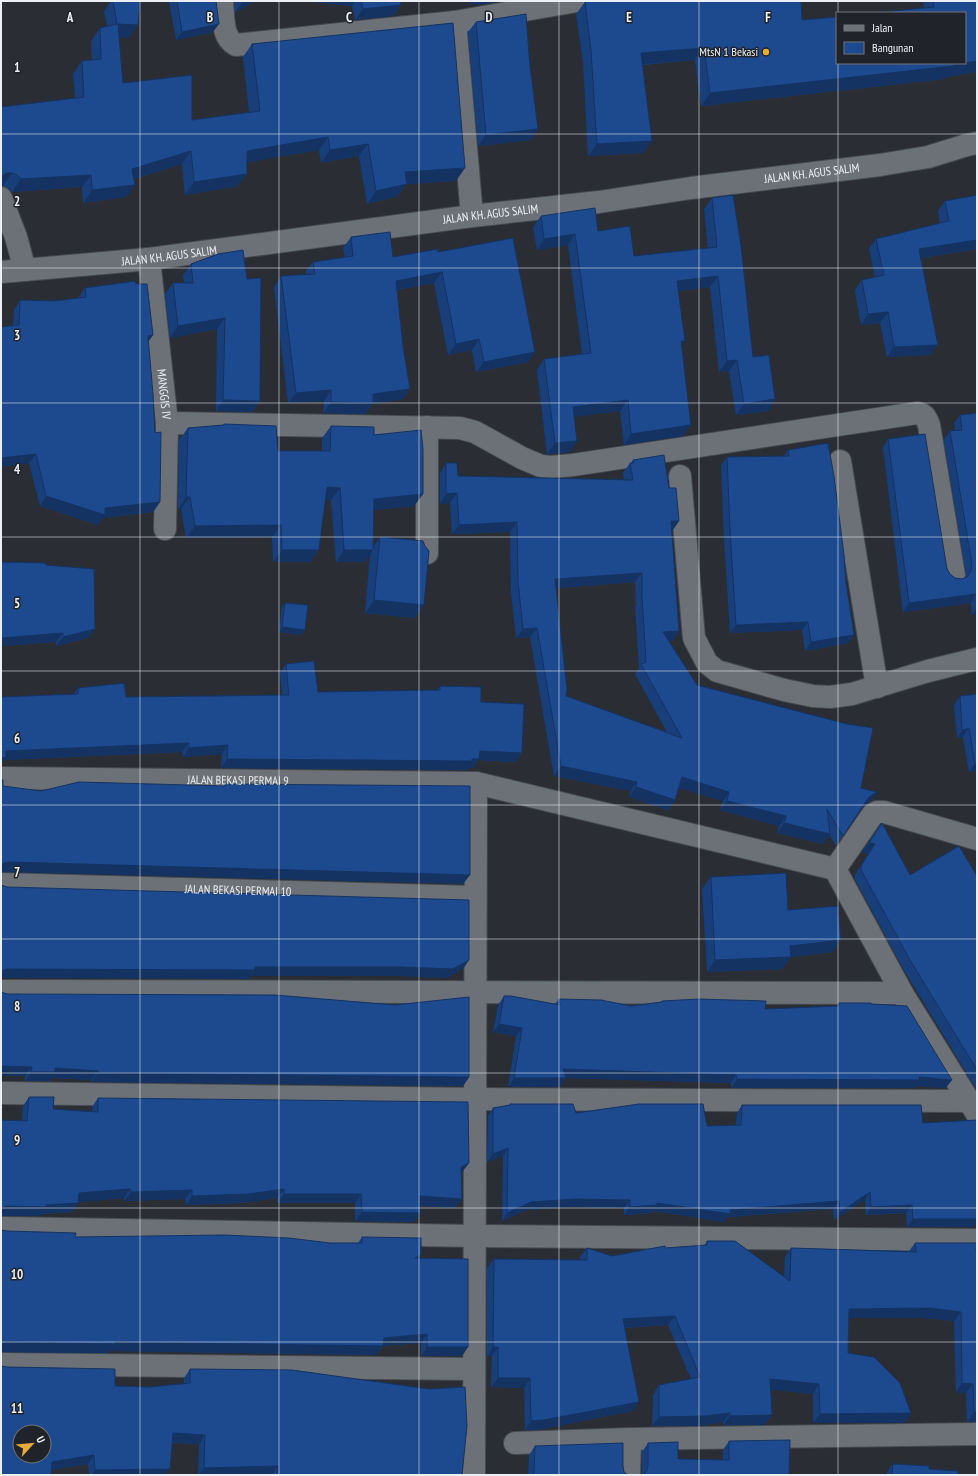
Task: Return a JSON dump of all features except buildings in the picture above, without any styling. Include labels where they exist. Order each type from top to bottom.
[{"type":"street","points":[[222,1],[226,35],[230,42],[236,45],[455,22],[577,1]]},
{"type":"street","points":[[455,22],[472,216]]},
{"type":"street","name":"JALAN KH. AGUS SALIM","points":[[1,272],[149,259],[472,216],[600,202],[691,188],[880,165],[928,157],[977,143]]},
{"type":"street","points":[[1,198],[16,237],[25,270]]},
{"type":"street","name":"MANGGIS IV","points":[[149,259],[167,424],[165,529]]},
{"type":"street","points":[[167,424],[460,428],[475,432],[522,458],[541,466],[551,467],[573,465],[917,413],[922,414],[926,418],[929,425],[954,575]]},
{"type":"street","points":[[427,427],[427,553]]},
{"type":"street","points":[[840,461],[877,687]]},
{"type":"street","points":[[680,476],[694,638],[707,663],[717,671],[784,690],[813,696],[830,697],[852,694],[928,671],[977,659]]},
{"type":"street","name":"JALAN BEKASI PERMAI 9","points":[[1,778],[476,783],[835,869]]},
{"type":"street","points":[[474,1475],[476,783]]},
{"type":"street","points":[[973,1108],[902,993],[835,869],[873,814],[877,812],[891,814],[977,839]]},
{"type":"street","name":"JALAN BEKASI PERMAI 10","points":[[1,884],[475,897]]},
{"type":"street","points":[[1,991],[902,993]]},
{"type":"street","points":[[1,1093],[475,1099],[973,1108]]},
{"type":"street","points":[[1,1228],[475,1236],[977,1240]]},
{"type":"street","points":[[1,1364],[474,1369]]},
{"type":"street","points":[[515,1443],[630,1439],[977,1434]]},
{"type":"street","points":[[629,1475],[630,1439]]},
{"type":"place","name":"MtsN 1 Bekasi","points":[[766,52]]}]
